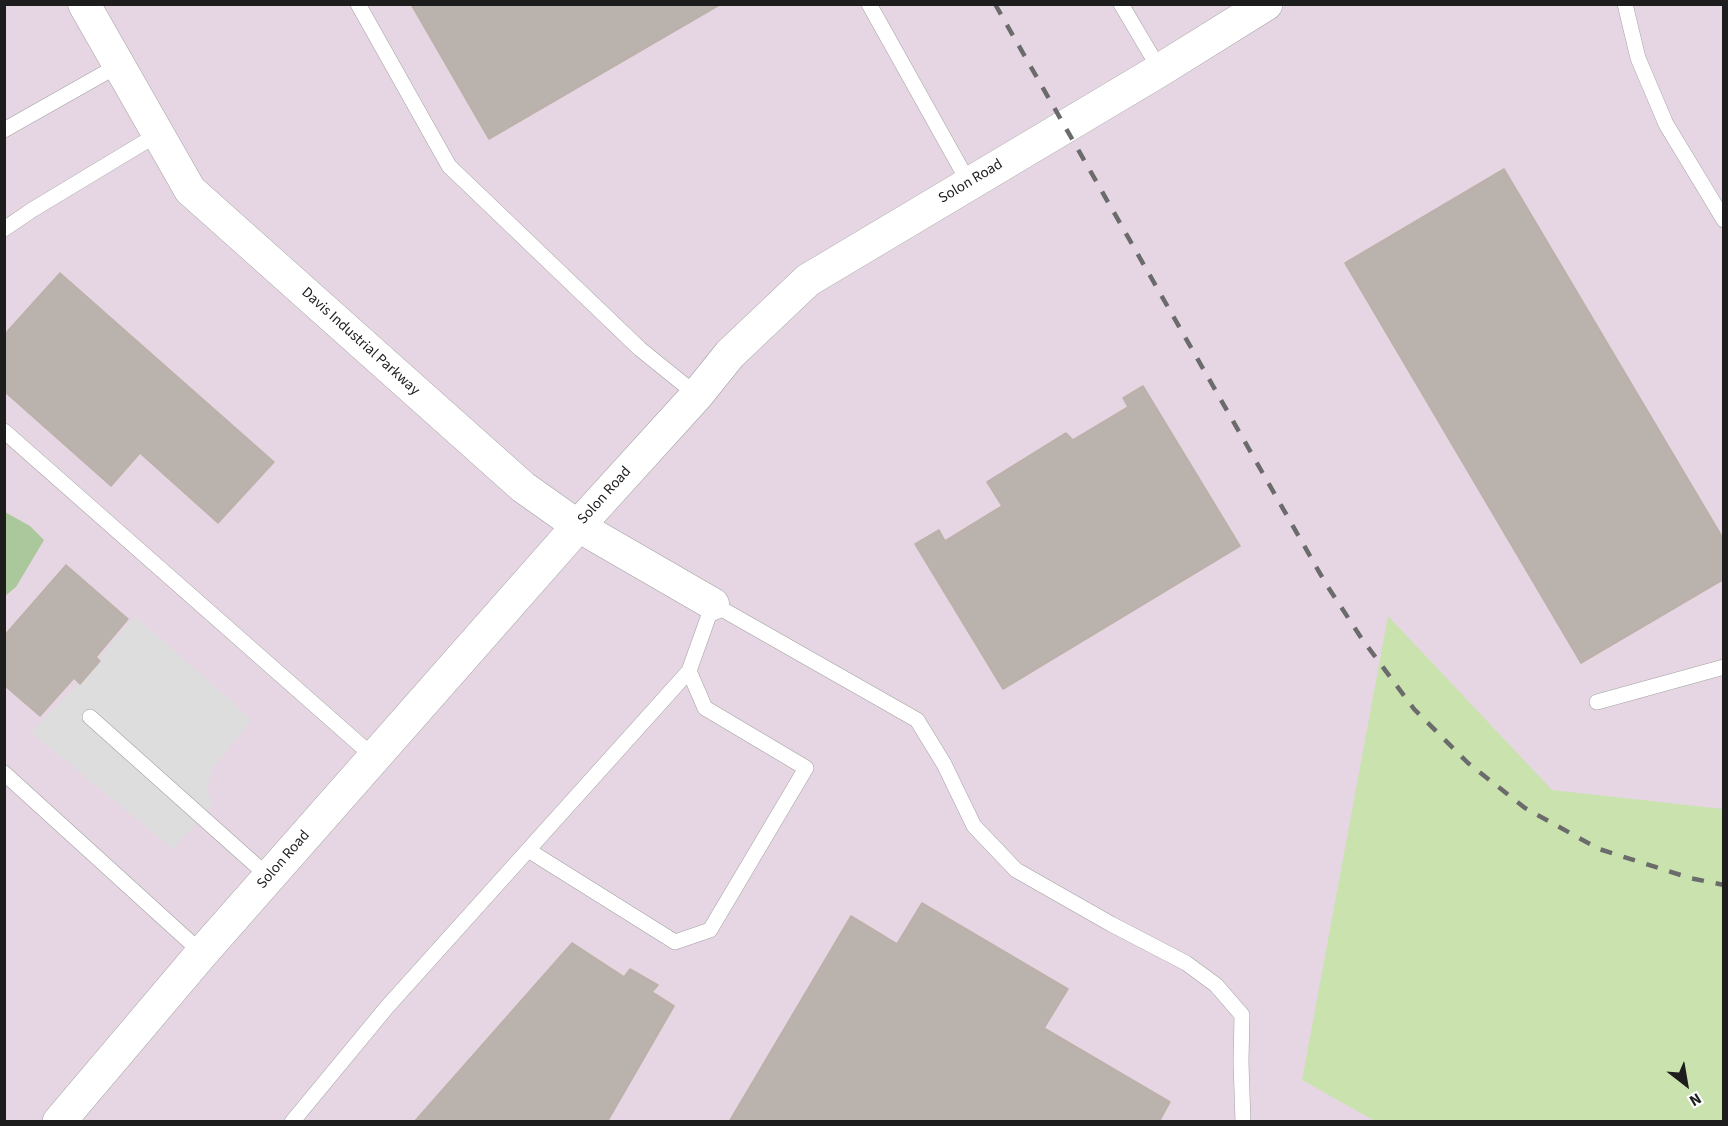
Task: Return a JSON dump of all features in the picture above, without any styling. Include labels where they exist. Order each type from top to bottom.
[{"type":"street","name":"Davis Industrial Parkway","points":[[84,4],[190,190],[523,487],[578,526],[713,604]]},
{"type":"street","name":"Solon Road","points":[[59,1122],[202,953],[578,526],[697,395],[730,354],[808,280],[1160,70],[1266,4]]},
{"type":"lane","points":[[358,4],[449,166],[640,349],[697,395]]},
{"type":"lane","points":[[869,4],[969,183]]},
{"type":"lane","points":[[1121,4],[1160,70]]},
{"type":"lane","points":[[1625,4],[1638,58],[1666,124],[1724,220]]},
{"type":"lane","points":[[4,130],[119,65]]},
{"type":"lane","points":[[4,229],[158,134]]},
{"type":"lane","points":[[4,431],[375,758]]},
{"type":"lane","points":[[292,1122],[387,1007],[689,671],[713,604],[917,720],[944,764],[974,826],[1016,870],[1186,963],[1216,985],[1242,1015],[1243,1122]]},
{"type":"lane","points":[[1597,702],[1724,666]]},
{"type":"lane","points":[[528,850],[675,942],[710,930],[806,768],[705,708],[689,671]]},
{"type":"lane","points":[[90,717],[269,877]]},
{"type":"lane","points":[[4,773],[202,953]]},
{"type":"shaded area","points":[[5,5],[1723,5],[1723,1121],[5,1122]]},
{"type":"shaded area","points":[[135,616],[252,720],[212,769],[207,792],[213,804],[173,849],[31,732],[100,661],[98,659]]},
{"type":"green space","points":[[5,512],[30,526],[44,540],[16,587],[5,596]]},
{"type":"green space","points":[[1388,616],[1552,790],[1723,809],[1723,1121],[1375,1121],[1302,1080]]},
{"type":"building","points":[[411,4],[721,4],[489,139]]},
{"type":"building","points":[[1504,169],[1724,540],[1724,579],[1581,663],[1345,263]]},
{"type":"building","points":[[60,273],[274,462],[218,523],[140,453],[111,486],[4,391],[4,335]]},
{"type":"building","points":[[1143,386],[1240,546],[1003,689],[915,544],[939,530],[945,541],[1002,506],[987,482],[1066,433],[1073,440],[1128,407],[1123,398]]},
{"type":"building","points":[[66,565],[128,619],[96,657],[100,661],[80,684],[74,678],[40,716],[4,685],[4,636]]},
{"type":"building","points":[[922,903],[1068,989],[1044,1028],[1170,1102],[1159,1122],[729,1122],[851,916],[897,944]]},
{"type":"building","points":[[572,943],[624,977],[630,969],[658,985],[652,992],[674,1006],[607,1122],[414,1122]]},
{"type":"railway","points":[[995,4],[1326,584],[1362,639],[1414,709],[1468,763],[1525,808],[1599,849],[1690,878],[1724,885]]}]
